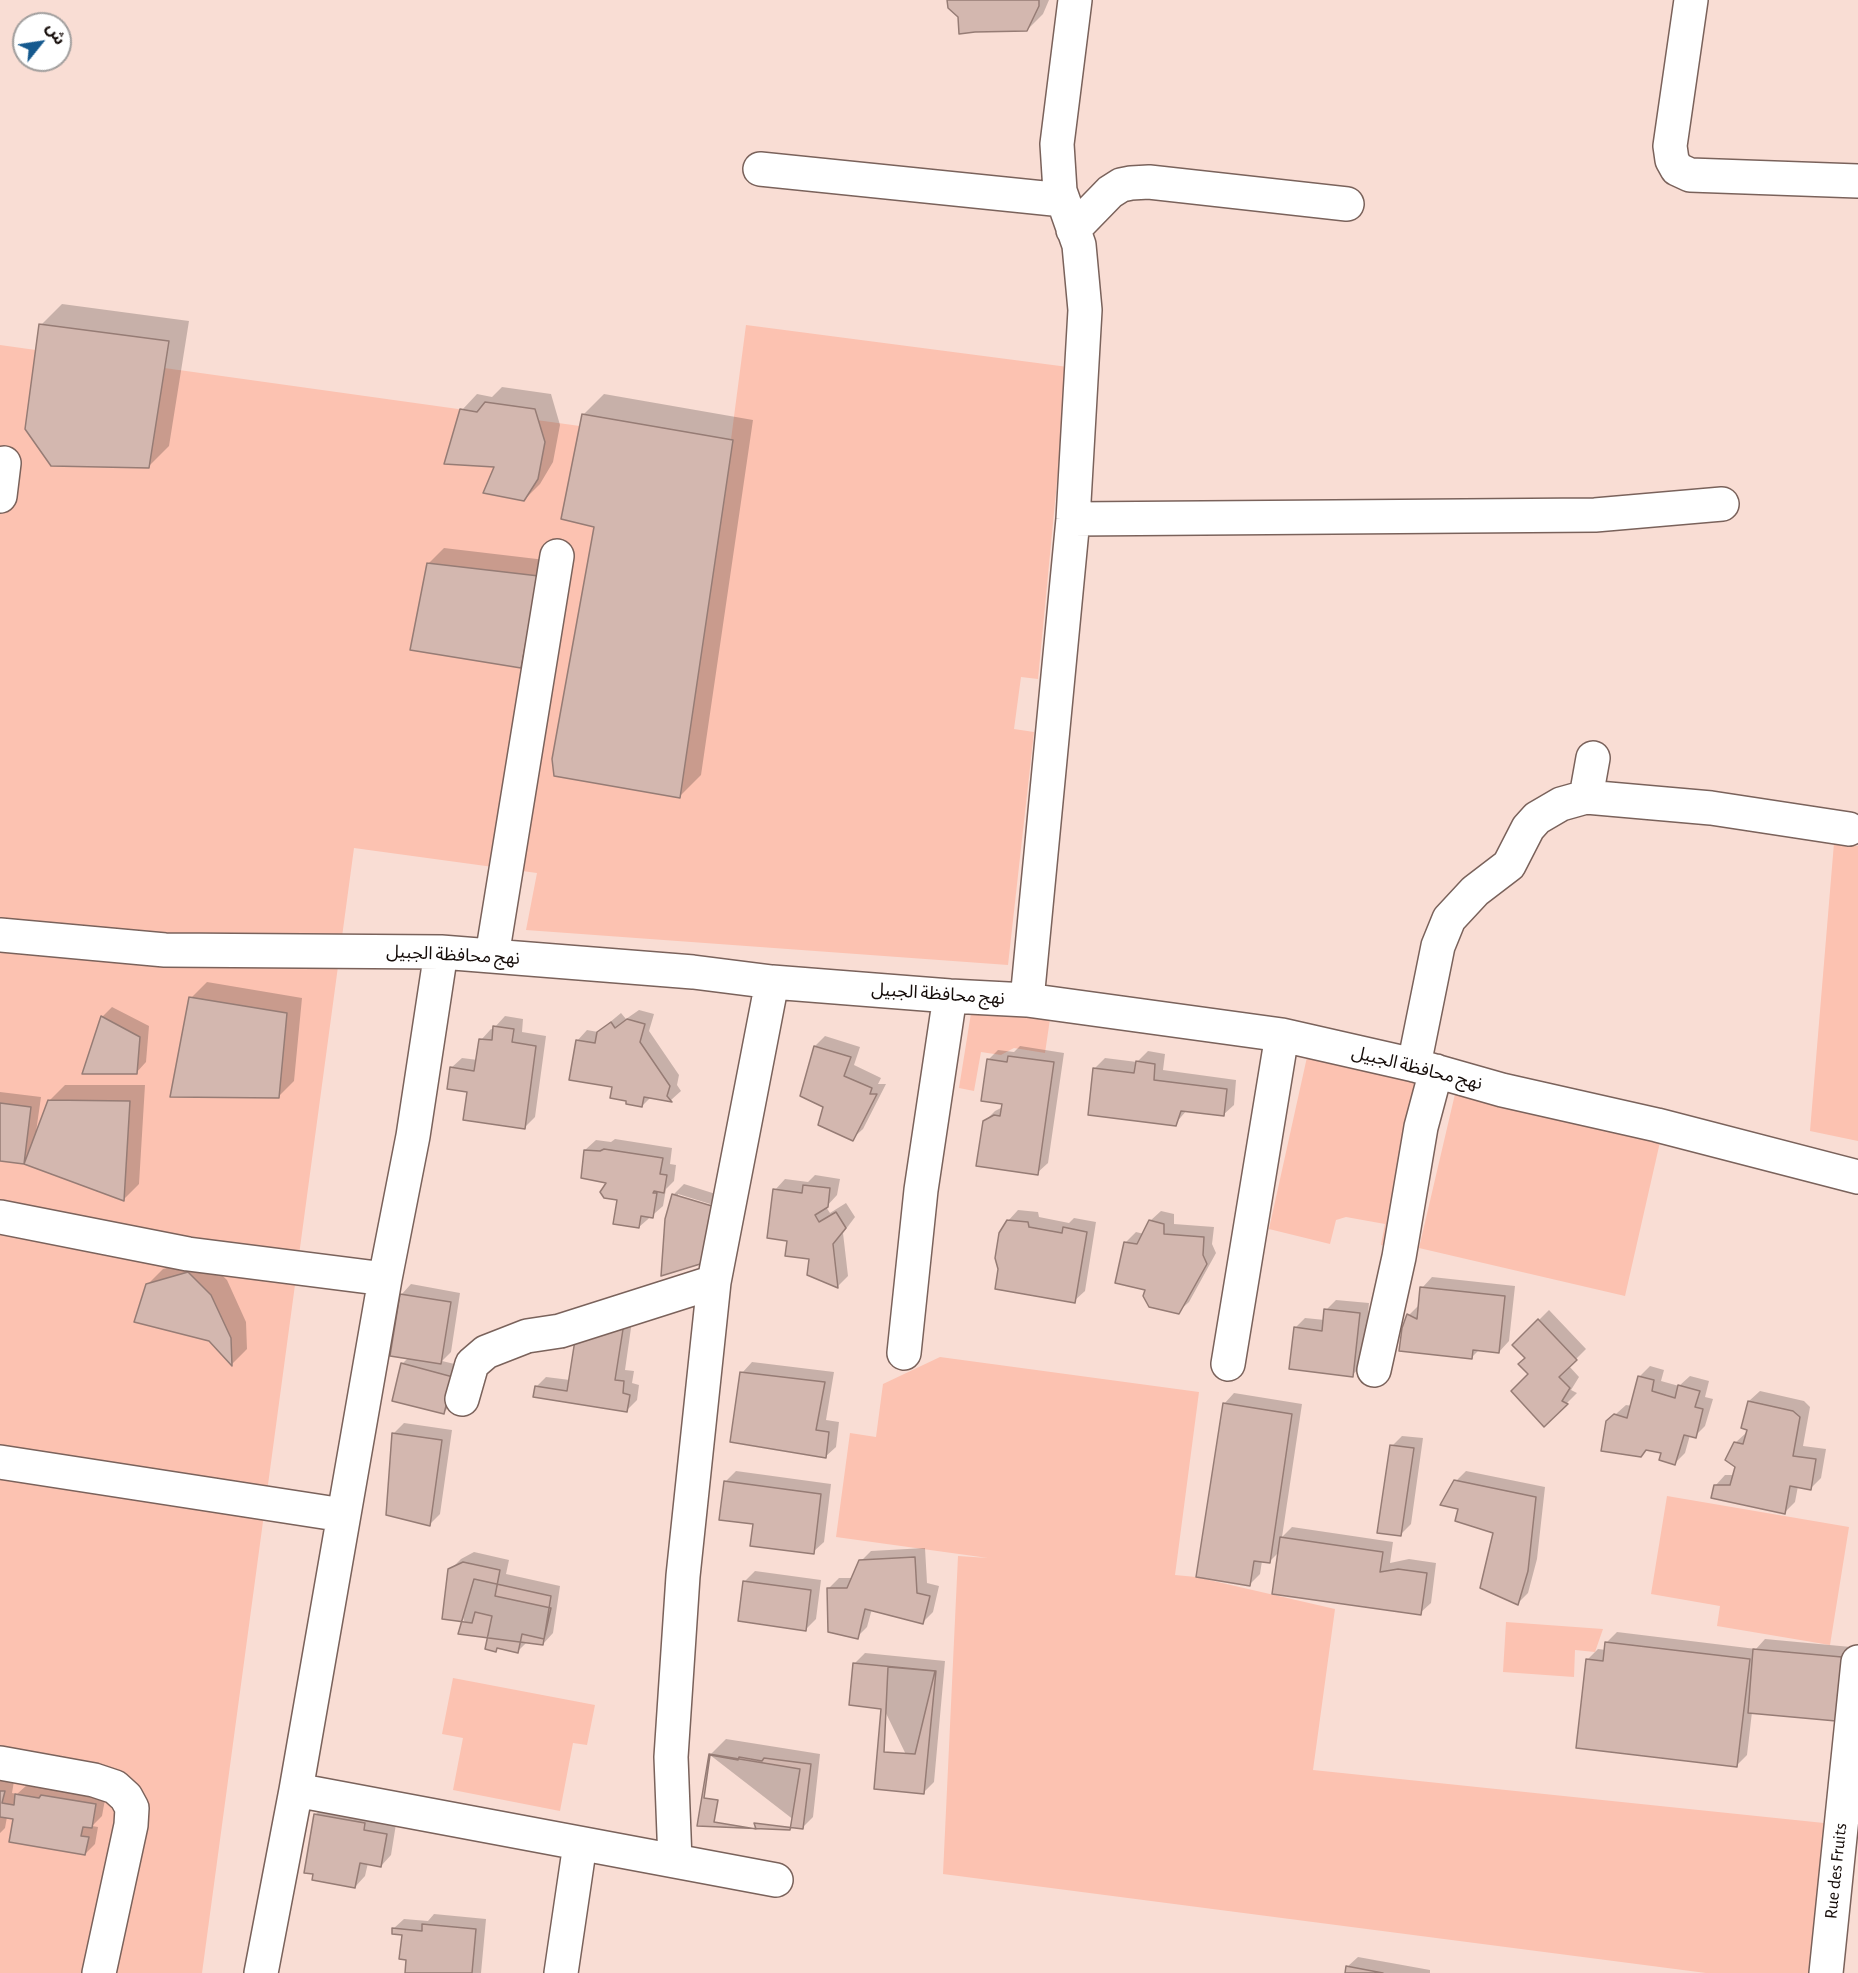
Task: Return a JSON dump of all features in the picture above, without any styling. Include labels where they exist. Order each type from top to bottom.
[{"type":"street","points":[[1027,1000],[1073,519],[1085,310],[1079,245],[1060,191],[1057,144],[1075,0]]},
{"type":"street","points":[[1691,0],[1670,146],[1672,160],[1677,169],[1690,174],[1858,181]]},
{"type":"street","points":[[760,169],[1068,215],[1121,185],[1149,182],[1347,204]]},
{"type":"street","points":[[0,496],[4,463]]},
{"type":"street","points":[[1073,519],[1595,516],[1722,504]]},
{"type":"street","points":[[492,956],[557,556]]},
{"type":"street","points":[[1586,797],[1593,758]]},
{"type":"street","points":[[1374,1370],[1399,1257],[1421,1127],[1438,946],[1449,919],[1475,891],[1509,865],[1528,828],[1537,818],[1561,804],[1586,797],[1711,808],[1849,829]]},
{"type":"street","name":"نهج محافظة الجبيل","points":[[0,935],[165,950],[441,952],[693,972],[772,982],[1027,1000],[1282,1035],[1425,1068],[1502,1090],[1657,1125],[1858,1177]]},
{"type":"street","points":[[261,1973],[296,1790],[385,1279],[413,1136],[441,952]]},
{"type":"street","points":[[675,1861],[671,1756],[683,1576],[714,1282],[772,982]]},
{"type":"street","points":[[904,1353],[921,1190],[950,996]]},
{"type":"street","points":[[1228,1364],[1282,1035]]},
{"type":"street","points":[[0,1217],[188,1254],[385,1279]]},
{"type":"street","points":[[462,1399],[472,1364],[486,1352],[528,1336],[560,1330],[714,1282]]},
{"type":"street","points":[[0,1462],[343,1515]]},
{"type":"street","name":"Rue des Fruits","points":[[1826,1973],[1858,1662]]},
{"type":"street","points":[[0,1763],[94,1780],[115,1787],[126,1797],[132,1808],[131,1825],[99,1973]]},
{"type":"street","points":[[296,1790],[776,1880]]},
{"type":"street","points":[[561,1973],[580,1844]]},
{"type":"shaded area","points":[[746,325],[1068,367],[1038,679],[1021,677],[1014,729],[1034,732],[1008,965],[526,930],[537,873],[354,848],[202,1973],[0,1973],[0,345],[730,447]]},
{"type":"shaded area","points":[[1834,843],[1858,846],[1858,1141],[1810,1131]]},
{"type":"shaded area","points":[[972,1007],[1050,1019],[1045,1053],[1014,1048],[1001,1055],[981,1052],[974,1091],[959,1088]]},
{"type":"shaded area","points":[[1309,1048],[1412,1072],[1421,1085],[1391,1247],[1381,1245],[1385,1224],[1346,1217],[1336,1220],[1330,1244],[1269,1229]]},
{"type":"shaded area","points":[[1455,1094],[1660,1142],[1625,1296],[1419,1248]]},
{"type":"shaded area","points":[[940,1357],[1199,1392],[1175,1575],[1196,1577],[1335,1609],[1313,1770],[1824,1823],[1813,1973],[1706,1973],[943,1874],[958,1556],[988,1558],[836,1537],[850,1433],[876,1437],[883,1384]]},
{"type":"shaded area","points":[[1667,1496],[1849,1527],[1830,1645],[1717,1626],[1720,1606],[1651,1594]]},
{"type":"shaded area","points":[[1506,1622],[1603,1629],[1595,1652],[1575,1650],[1574,1677],[1503,1672]]},
{"type":"shaded area","points":[[453,1678],[595,1705],[587,1745],[573,1743],[560,1811],[453,1790],[463,1738],[442,1734]]},
{"type":"building","points":[[947,0],[1039,0],[1039,6],[1027,31],[959,34],[958,17],[948,8]]},
{"type":"building","points":[[39,324],[169,341],[149,468],[51,466],[25,429]]},
{"type":"building","points":[[485,402],[535,409],[545,442],[538,479],[524,501],[483,493],[494,467],[444,464],[460,409],[477,412]]},
{"type":"building","points":[[582,414],[733,440],[680,798],[554,776],[552,759],[594,527],[561,519]]},
{"type":"building","points":[[427,563],[539,576],[521,668],[410,650]]},
{"type":"building","points":[[189,997],[287,1013],[279,1098],[170,1097]]},
{"type":"building","points":[[101,1016],[140,1037],[137,1074],[82,1074]]},
{"type":"building","points":[[627,1019],[645,1024],[640,1042],[670,1086],[667,1096],[672,1102],[644,1097],[642,1107],[626,1104],[626,1101],[610,1098],[612,1087],[569,1080],[576,1040],[595,1043],[597,1032],[611,1022],[615,1028]]},
{"type":"building","points":[[493,1026],[514,1029],[512,1042],[536,1046],[525,1129],[463,1120],[467,1092],[447,1089],[450,1067],[474,1071],[479,1039],[492,1040]]},
{"type":"building","points":[[814,1046],[851,1057],[844,1076],[872,1088],[870,1094],[877,1094],[853,1141],[818,1125],[823,1107],[800,1096]]},
{"type":"building","points":[[1008,1056],[1054,1062],[1038,1175],[976,1166],[983,1121],[994,1115],[1000,1116],[1002,1104],[981,1101],[987,1059],[1007,1062]]},
{"type":"building","points":[[1136,1061],[1155,1064],[1154,1080],[1227,1089],[1224,1116],[1181,1111],[1176,1126],[1088,1115],[1093,1068],[1134,1073]]},
{"type":"building","points":[[48,1100],[130,1101],[124,1201],[24,1164]]},
{"type":"building","points":[[0,1103],[31,1107],[24,1164],[0,1161]]},
{"type":"building","points":[[604,1149],[663,1158],[660,1174],[667,1175],[664,1193],[654,1191],[653,1193],[657,1193],[653,1218],[641,1216],[639,1228],[613,1224],[617,1200],[604,1198],[600,1192],[606,1183],[581,1178],[584,1150]]},
{"type":"building","points":[[803,1185],[830,1188],[828,1207],[815,1215],[819,1222],[836,1212],[846,1228],[833,1244],[838,1288],[807,1275],[809,1259],[785,1256],[787,1241],[767,1238],[773,1189],[802,1193]]},
{"type":"building","points":[[672,1194],[712,1206],[710,1261],[661,1276],[665,1219]]},
{"type":"building","points":[[1007,1220],[1028,1222],[1029,1227],[1062,1233],[1063,1227],[1087,1232],[1075,1303],[995,1289],[998,1269],[995,1258],[999,1233]]},
{"type":"building","points":[[1149,1220],[1164,1224],[1164,1234],[1204,1237],[1203,1255],[1207,1264],[1179,1314],[1149,1307],[1143,1296],[1145,1290],[1115,1283],[1124,1242],[1137,1244]]},
{"type":"building","points":[[188,1272],[211,1295],[231,1338],[232,1366],[209,1341],[134,1322],[146,1284]]},
{"type":"building","points":[[1420,1287],[1505,1296],[1499,1353],[1473,1350],[1472,1359],[1399,1351],[1402,1328],[1407,1314],[1417,1319]]},
{"type":"building","points":[[400,1294],[451,1302],[441,1364],[390,1356]]},
{"type":"building","points":[[1324,1309],[1360,1313],[1353,1377],[1289,1369],[1294,1327],[1322,1331]]},
{"type":"building","points":[[1538,1319],[1577,1360],[1559,1377],[1570,1388],[1562,1401],[1568,1404],[1544,1427],[1511,1391],[1528,1374],[1518,1364],[1525,1358],[1512,1345]]},
{"type":"building","points":[[624,1323],[615,1380],[624,1381],[623,1393],[630,1395],[627,1412],[533,1397],[535,1386],[567,1391],[575,1340]]},
{"type":"building","points":[[401,1363],[453,1377],[444,1414],[392,1401]]},
{"type":"building","points":[[740,1372],[825,1382],[816,1430],[829,1432],[826,1458],[730,1442]]},
{"type":"building","points":[[1638,1376],[1654,1380],[1652,1391],[1675,1398],[1678,1385],[1700,1391],[1695,1407],[1703,1409],[1696,1438],[1684,1435],[1675,1465],[1659,1460],[1661,1453],[1646,1450],[1641,1457],[1601,1451],[1606,1421],[1614,1414],[1627,1418]]},
{"type":"building","points":[[1748,1401],[1793,1411],[1800,1417],[1793,1456],[1816,1459],[1811,1490],[1790,1486],[1785,1514],[1711,1498],[1714,1485],[1730,1485],[1735,1467],[1725,1460],[1734,1442],[1743,1444],[1747,1430],[1741,1428]]},
{"type":"building","points":[[1223,1403],[1292,1414],[1270,1563],[1254,1561],[1250,1586],[1196,1577]]},
{"type":"building","points":[[392,1433],[442,1440],[430,1526],[386,1515]]},
{"type":"building","points":[[1390,1445],[1414,1448],[1401,1536],[1377,1533]]},
{"type":"building","points":[[1454,1480],[1536,1497],[1528,1571],[1518,1605],[1480,1588],[1493,1533],[1455,1521],[1458,1509],[1440,1505]]},
{"type":"building","points":[[724,1481],[821,1494],[814,1554],[750,1546],[753,1524],[719,1520]]},
{"type":"building","points":[[1280,1537],[1383,1552],[1380,1572],[1398,1569],[1427,1573],[1421,1615],[1272,1594]]},
{"type":"building","points":[[915,1557],[917,1593],[930,1596],[923,1624],[865,1609],[858,1639],[828,1632],[827,1588],[847,1588],[859,1560]]},
{"type":"building","points":[[463,1562],[500,1570],[495,1596],[551,1608],[544,1639],[522,1634],[518,1653],[497,1648],[496,1652],[485,1649],[492,1616],[475,1612],[472,1623],[442,1619],[448,1569]]},
{"type":"building","points":[[474,1579],[551,1596],[543,1645],[458,1634]]},
{"type":"building","points":[[743,1581],[811,1590],[806,1631],[738,1621]]},
{"type":"building","points":[[1605,1642],[1750,1659],[1737,1767],[1576,1748],[1586,1659],[1603,1661]]},
{"type":"building","points":[[1753,1649],[1842,1657],[1836,1721],[1748,1713]]},
{"type":"building","points":[[853,1663],[936,1671],[924,1794],[874,1789],[881,1709],[849,1705]]},
{"type":"building","points":[[888,1667],[935,1671],[915,1754],[884,1752]]},
{"type":"building","points":[[709,1754],[800,1769],[790,1830],[697,1826]]},
{"type":"building","points":[[710,1755],[738,1760],[739,1757],[762,1761],[764,1758],[811,1764],[803,1829],[754,1823],[756,1829],[714,1822],[718,1800],[704,1798]]},
{"type":"building","points":[[0,1791],[5,1791],[2,1803],[14,1805],[15,1794],[39,1798],[41,1795],[96,1804],[92,1828],[83,1827],[81,1836],[89,1837],[85,1855],[9,1842],[13,1819],[0,1817]]},
{"type":"building","points":[[314,1814],[365,1823],[364,1830],[387,1834],[381,1867],[360,1863],[355,1888],[312,1880],[313,1874],[304,1873]]},
{"type":"building","points":[[422,1924],[476,1929],[472,1973],[405,1973],[406,1960],[399,1959],[402,1935],[392,1934],[392,1928],[422,1931]]},
{"type":"building","points":[[1346,1966],[1383,1973],[1345,1973]]}]
